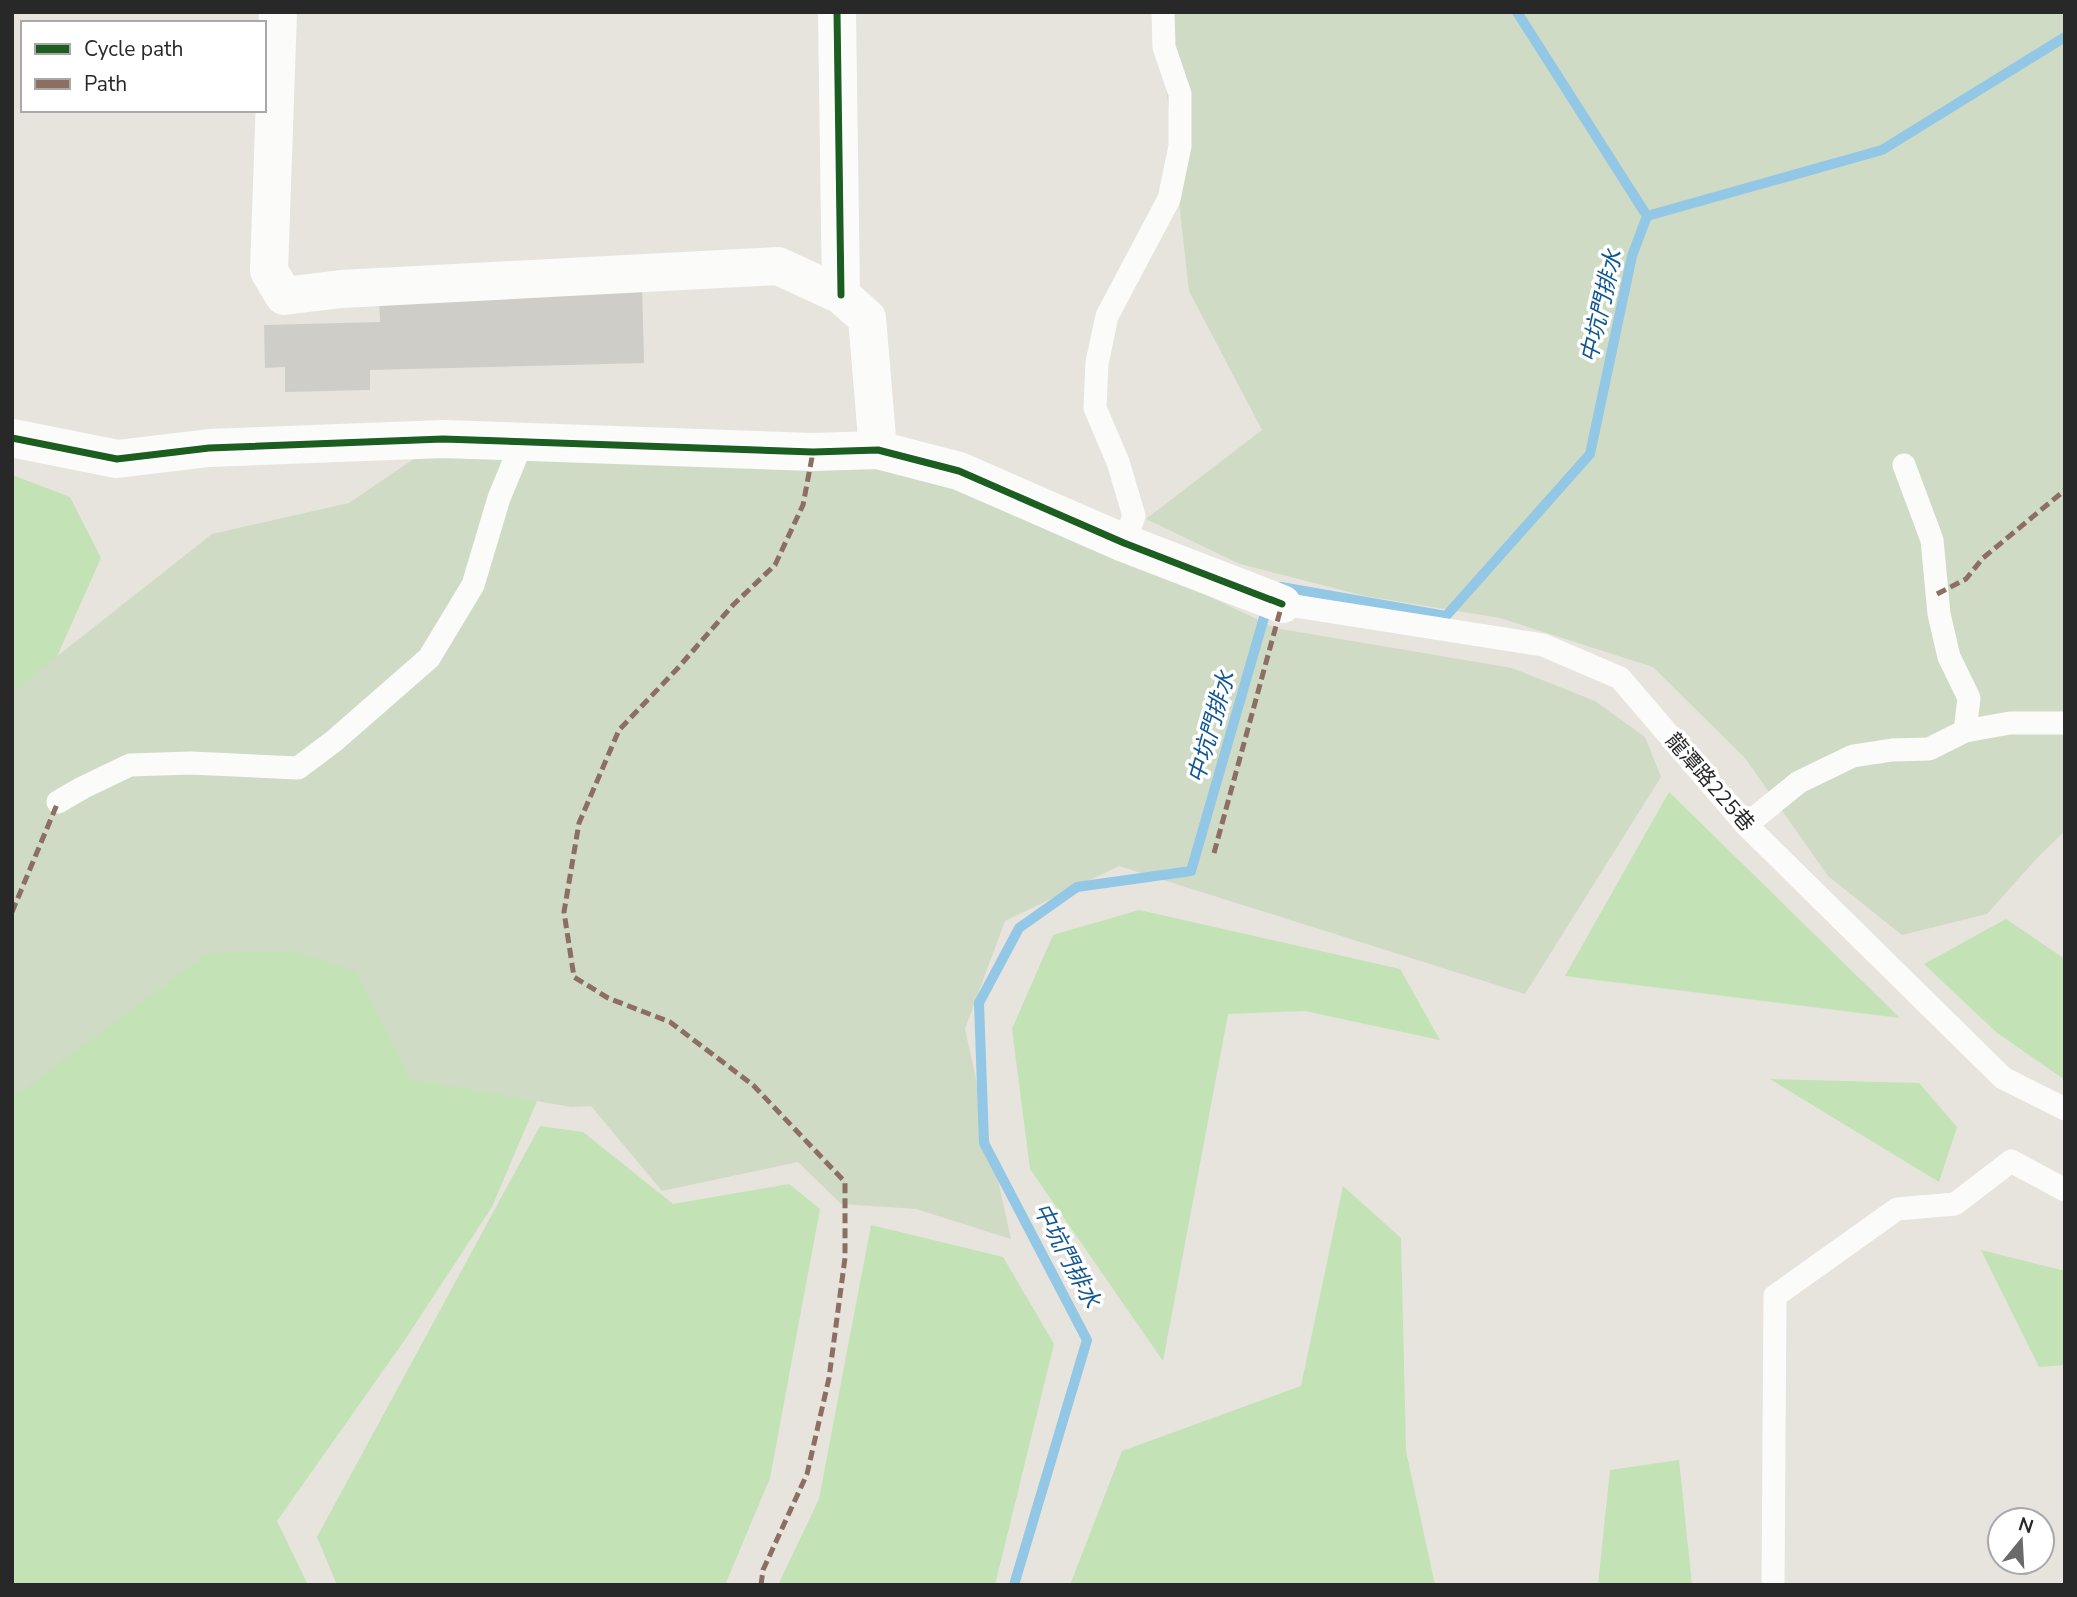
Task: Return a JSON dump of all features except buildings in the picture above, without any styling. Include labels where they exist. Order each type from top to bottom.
[{"type":"street","points":[[278,12],[269,271],[284,296],[341,289],[778,266],[841,295],[867,318],[878,450]]},
{"type":"street","points":[[837,12],[841,295]]},
{"type":"street","points":[[12,438],[117,459],[209,448],[443,439],[813,452],[878,450],[959,471],[1124,542],[1282,604]]},
{"type":"lane","points":[[1124,542],[1134,516],[1118,462],[1095,408],[1097,363],[1107,316],[1169,199],[1180,146],[1180,94],[1164,47],[1163,12]]},
{"type":"lane","points":[[58,802],[130,765],[191,763],[298,768],[334,741],[429,658],[473,585],[499,498],[523,440]]},
{"type":"lane","points":[[1904,465],[1932,540],[1939,614],[1949,657],[1969,698],[1965,731]]},
{"type":"lane","name":"龍潭路225巷","points":[[1282,604],[1544,645],[1620,678],[1746,825],[2003,1079],[2065,1109]]},
{"type":"lane","points":[[1746,825],[1799,782],[1853,756],[1892,750],[1929,749],[1965,731],[2010,723],[2065,723]]},
{"type":"lane","points":[[1773,1585],[1775,1296],[1897,1209],[1955,1204],[2011,1161],[2065,1190]]},
{"type":"green space","points":[[1158,12],[2065,12],[2065,831],[1987,914],[1902,935],[1828,876],[1745,758],[1653,667],[1500,618],[1365,596],[1240,564],[1146,519],[1262,430],[1189,291]]},
{"type":"green space","points":[[443,439],[934,461],[1275,628],[1512,668],[1595,701],[1645,737],[1661,777],[1525,994],[1119,866],[1005,921],[965,1029],[1011,1239],[916,1209],[841,1204],[798,1162],[662,1191],[591,1106],[571,1107],[411,1079],[355,971],[293,951],[208,953],[12,1098],[12,694],[212,534],[349,503]]},
{"type":"green space","points":[[12,475],[70,497],[101,558],[12,757]]},
{"type":"green space","points":[[1669,792],[1900,1018],[1565,976]]},
{"type":"green space","points":[[84,850],[568,1028],[492,1207],[404,1341],[277,1521],[308,1585],[12,1585],[12,1023]]},
{"type":"green space","points":[[1139,910],[1400,969],[1440,1040],[1305,1011],[1228,1014],[1163,1361],[1030,1169],[1012,1029],[1053,935]]},
{"type":"green space","points":[[2006,919],[2065,959],[2065,1080],[1996,1032],[1924,964]]},
{"type":"green space","points":[[1770,1079],[1919,1083],[1957,1127],[1939,1182]]},
{"type":"green space","points":[[540,1126],[583,1132],[673,1204],[789,1184],[820,1209],[770,1478],[725,1585],[337,1585],[317,1537]]},
{"type":"green space","points":[[1343,1186],[1401,1238],[1406,1451],[1435,1585],[1070,1585],[1122,1451],[1301,1386]]},
{"type":"green space","points":[[871,1225],[1003,1257],[1054,1344],[995,1585],[778,1585],[819,1499]]},
{"type":"green space","points":[[1981,1250],[2065,1271],[2065,1365],[2039,1367]]},
{"type":"green space","points":[[1679,1460],[1692,1585],[1598,1585],[1610,1470]]},
{"type":"waterway","name":"中坑門排水","points":[[1281,587],[1446,616],[1590,454],[1632,256],[1647,216],[1517,12]]},
{"type":"waterway","points":[[1647,216],[1882,150],[2065,37]]},
{"type":"waterway","name":"中坑門排水","points":[[1014,1585],[1087,1340],[984,1143],[979,1003],[1019,928],[1077,887],[1191,871],[1267,607]]},
{"type":"marked path","points":[[761,1585],[763,1570],[807,1474],[829,1378],[845,1258],[845,1182],[753,1085],[670,1022],[608,998],[574,977],[564,912],[579,823],[619,730],[733,605],[775,565],[803,505],[813,452]]},
{"type":"marked path","points":[[1937,594],[1966,579],[1983,558],[2065,490]]},
{"type":"marked path","points":[[1214,853],[1282,604]]},
{"type":"marked path","points":[[12,912],[58,802]]},
{"type":"cycle path","points":[[837,12],[841,295]]},
{"type":"cycle path","points":[[12,438],[117,459],[209,448],[443,439],[813,452],[878,450],[959,471],[1124,543],[1282,604]]}]
